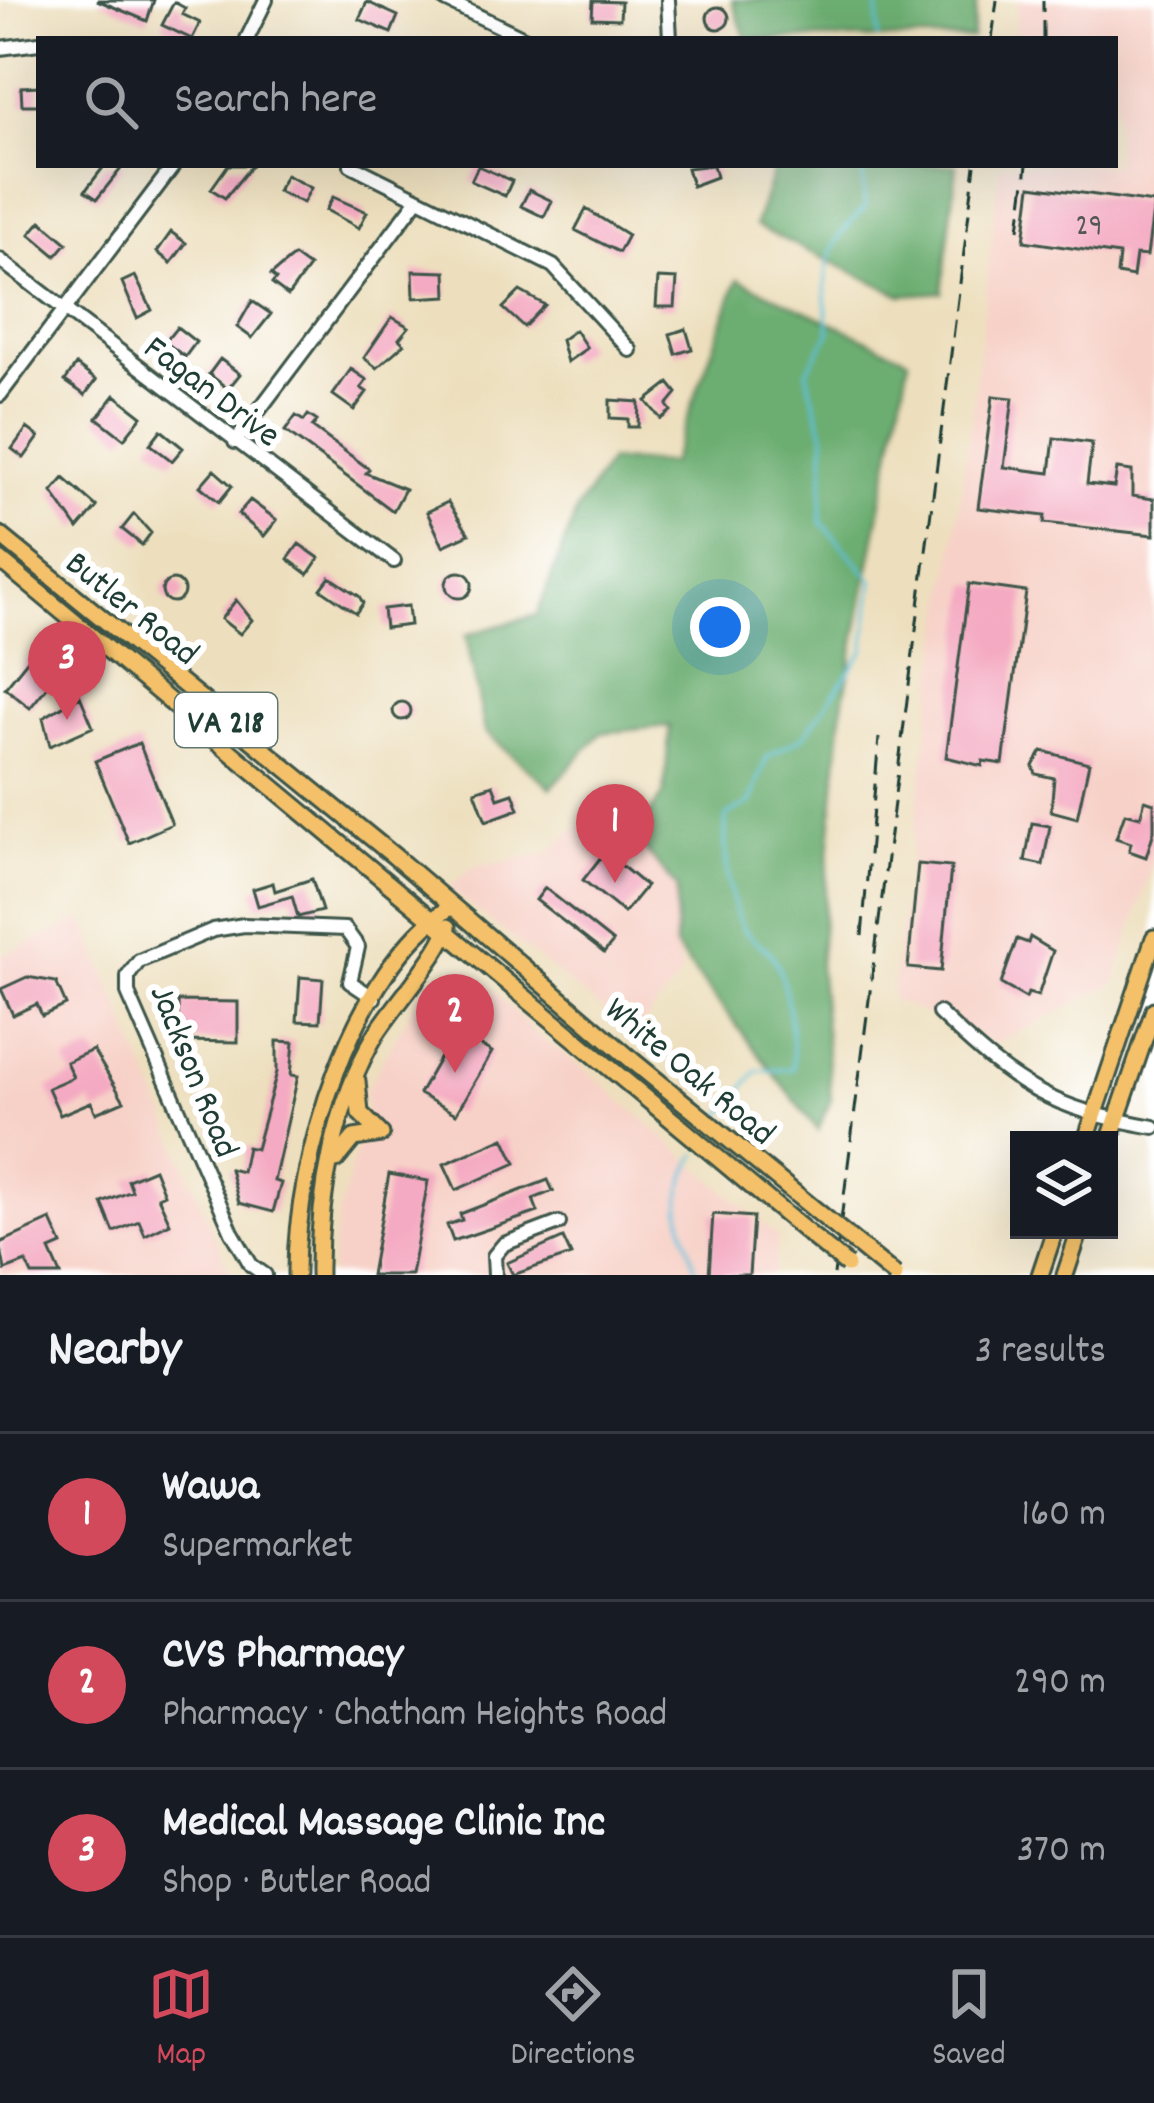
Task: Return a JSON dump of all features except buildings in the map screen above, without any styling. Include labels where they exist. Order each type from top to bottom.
[{"type":"main road","name":"Butler Road","points":[[0,535],[452,906]]},
{"type":"main road","name":"Butler Road","points":[[0,560],[430,920]]},
{"type":"main road","points":[[295,1275],[304,1193],[320,1117],[354,1029],[430,920],[452,906]]},
{"type":"main road","points":[[319,1275],[330,1169],[357,1071],[375,1036],[447,934],[452,906]]},
{"type":"main road","name":"White Oak Road","points":[[452,906],[896,1275]]},
{"type":"main road","name":"VA 218","points":[[430,920],[447,934]]},
{"type":"main road","name":"White Oak Road","points":[[447,934],[859,1275]]},
{"type":"main road","points":[[1089,1131],[1154,938]]},
{"type":"main road","points":[[1112,1131],[1154,1010]]},
{"type":"main road","points":[[330,1169],[354,1138],[381,1134],[360,1113],[357,1071]]},
{"type":"main road","points":[[1038,1272],[1051,1239]]},
{"type":"main road","points":[[1065,1275],[1077,1239]]},
{"type":"street","points":[[248,36],[266,0]]},
{"type":"street","points":[[446,0],[520,36]]},
{"type":"street","points":[[668,0],[670,36]]},
{"type":"street","points":[[0,48],[36,43]]},
{"type":"street","points":[[0,395],[171,168]]},
{"type":"street","points":[[357,168],[553,266],[630,350]]},
{"type":"street","points":[[236,442],[418,199]]},
{"type":"street","name":"Fagan Drive","points":[[0,260],[394,561]]},
{"type":"street","name":"Jackson Road","points":[[265,1275],[251,1265],[232,1232],[128,993],[128,976],[139,961],[228,926],[345,929],[358,947],[350,982],[374,998]]},
{"type":"street","points":[[939,1013],[1011,1078],[1076,1112],[1154,1127]]},
{"type":"street","points":[[495,1275],[494,1256],[504,1244],[559,1223]]},
{"type":"shaded area","points":[[1018,0],[1154,0],[1154,858],[1115,983],[995,1044],[891,999],[973,406],[1000,168],[1118,168],[1118,36],[1014,36]]},
{"type":"shaded area","points":[[586,820],[634,836],[677,888],[675,947],[682,974],[634,1035],[449,888],[472,867],[547,854]]},
{"type":"shaded area","points":[[83,919],[231,1275],[0,1275],[0,956]]},
{"type":"shaded area","points":[[485,982],[536,1034],[595,1077],[778,1237],[773,1275],[330,1275],[337,1221],[367,1107],[364,1093],[426,984]]},
{"type":"green space","points":[[732,0],[977,0],[972,36],[745,36]]},
{"type":"green space","points":[[774,168],[957,168],[942,292],[902,295],[755,226]]},
{"type":"green space","points":[[738,279],[909,359],[842,710],[819,964],[831,1099],[818,1130],[675,947],[677,888],[634,836],[664,793],[670,726],[601,733],[551,788],[485,732],[466,635],[537,615],[577,510],[609,461],[671,463]]},
{"type":"waterway","points":[[878,0],[878,36]]},
{"type":"waterway","points":[[719,1119],[757,1071],[793,1069],[780,971],[772,955],[745,932],[732,901],[726,816],[750,803],[767,757],[804,736],[864,651],[873,580],[821,522],[825,438],[806,371],[830,333],[826,279],[833,249],[865,208],[862,168]]},
{"type":"waterway","points":[[697,1275],[683,1227],[681,1199],[698,1153]]},
{"type":"railway","points":[[992,36],[997,0]]},
{"type":"railway","points":[[1043,0],[1043,36]]},
{"type":"railway","points":[[834,1275],[975,168]]},
{"type":"railway","points":[[1019,229],[1027,168]]},
{"type":"railway","points":[[862,936],[879,738]]},
{"type":"place","name":"Medical Massage Clinic Inc","points":[[67,720]]},
{"type":"place","name":"Wawa","points":[[615,883]]},
{"type":"place","name":"CVS Pharmacy","points":[[455,1073]]}]
